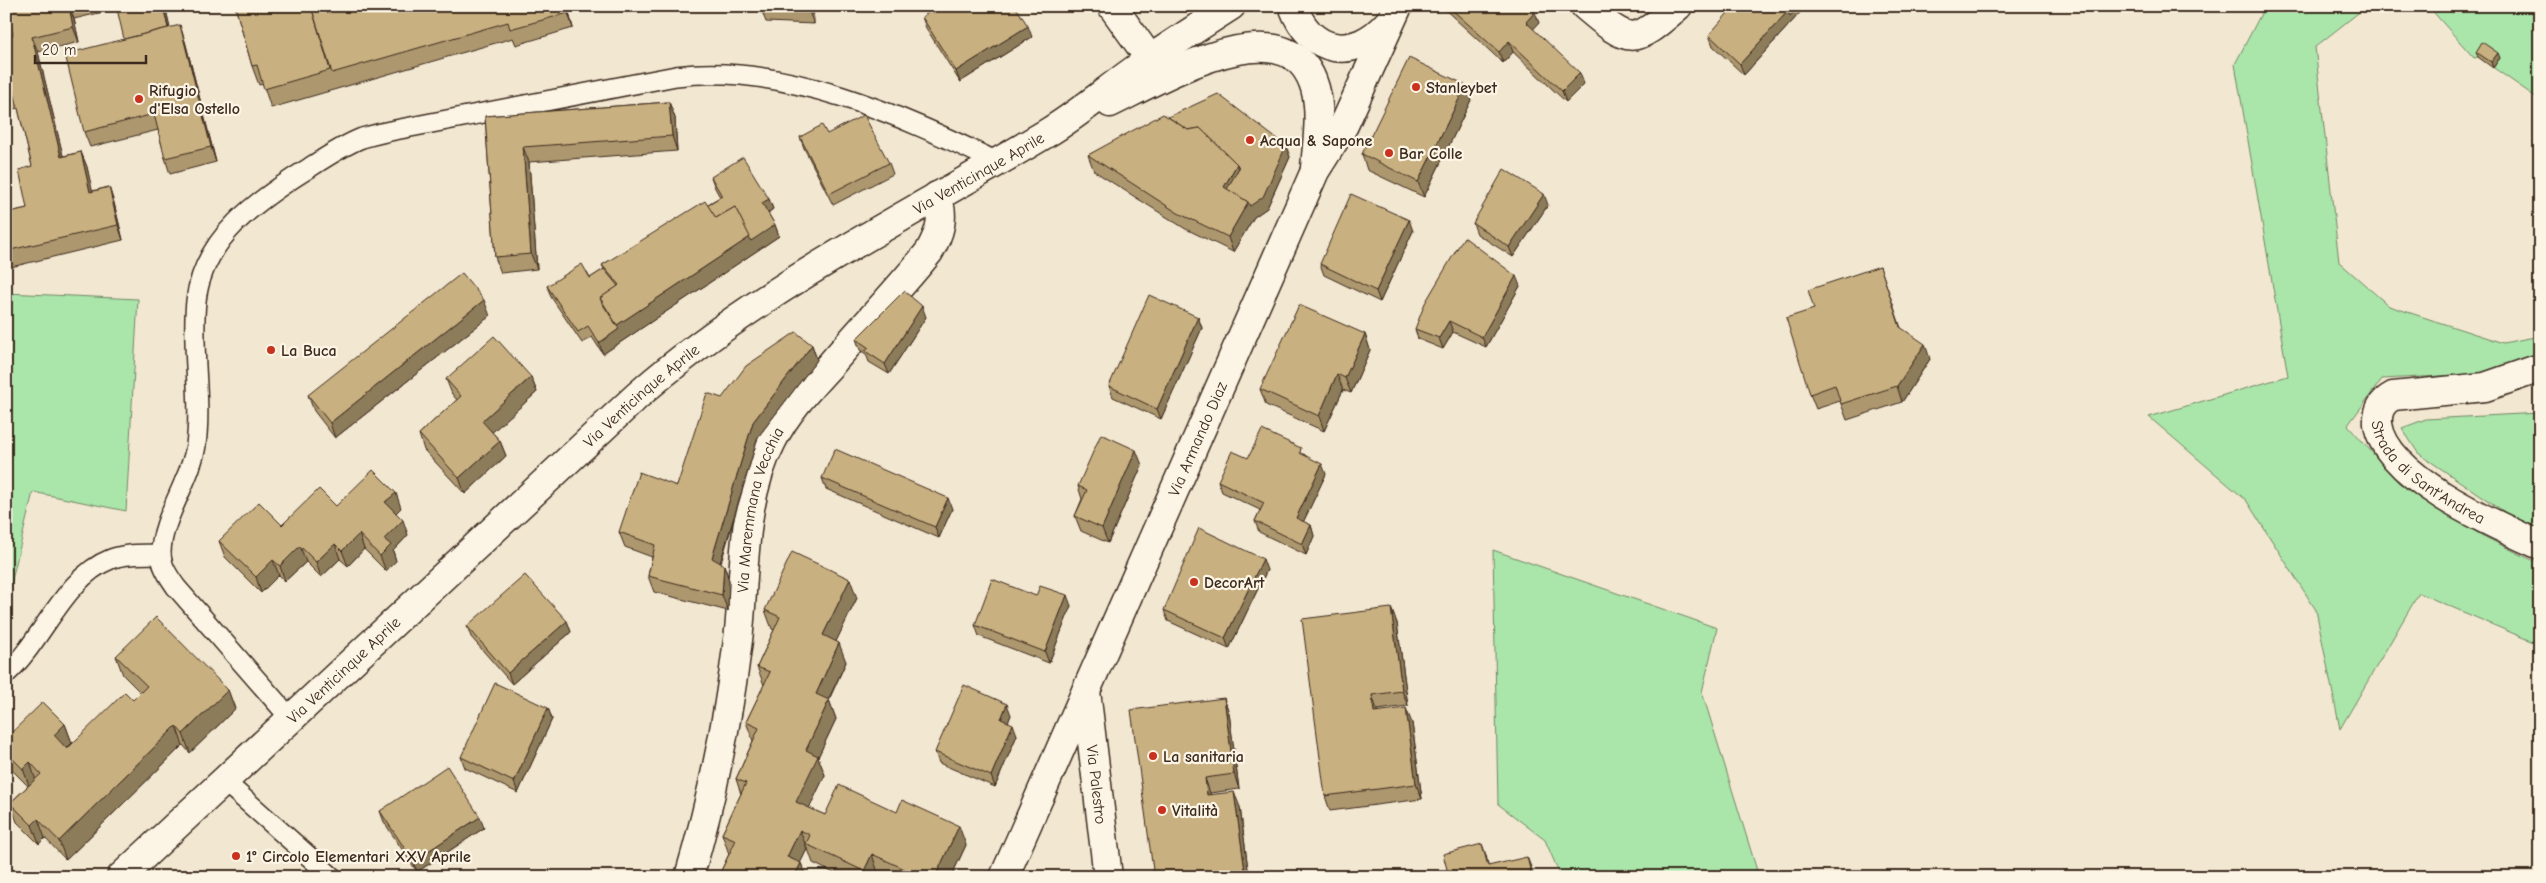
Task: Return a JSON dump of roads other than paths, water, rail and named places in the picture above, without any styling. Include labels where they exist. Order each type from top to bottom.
[{"type":"main road","points":[[1112,6],[1150,59]]},
{"type":"main road","name":"Via Venticinque Aprile","points":[[121,877],[668,369],[750,310],[937,196],[1049,131],[1150,59],[1231,6]]},
{"type":"main road","points":[[1292,6],[1303,26],[1314,37],[1333,47],[1346,48],[1367,42],[1394,11]]},
{"type":"main road","points":[[1585,6],[1620,34],[1632,37],[1650,29],[1678,6]]},
{"type":"main road","name":"Via Armando Diaz","points":[[1004,877],[1315,171],[1344,125],[1394,11]]},
{"type":"main road","points":[[1049,131],[1208,58],[1233,50],[1282,49],[1301,61],[1308,69],[1316,88],[1318,118],[1315,171]]},
{"type":"main road","name":"Via Maremmana Vecchia","points":[[689,877],[714,784],[726,726],[740,619],[749,517],[762,464],[772,440],[794,408],[929,252],[941,224],[937,196]]},
{"type":"main road","name":"Strada di Sant'Andrea","points":[[2540,368],[2485,387],[2393,396],[2382,404],[2378,417],[2381,436],[2406,468],[2454,503],[2540,545]]},
{"type":"main road","name":"Via Palestro","points":[[1086,691],[1108,877]]},
{"type":"lane","points":[[291,719],[176,587],[164,567],[160,554],[165,531],[196,446],[195,317],[198,288],[210,256],[235,224],[256,204],[321,161],[361,139],[395,130],[695,73],[730,73],[824,92],[900,118],[996,162]]},
{"type":"lane","points":[[6,674],[86,575],[110,559],[122,556],[160,554]]},
{"type":"lane","points":[[224,781],[332,877]]},
{"type":"place","name":"Stanleybet","points":[[1416,87]]},
{"type":"place","name":"Rifugio d'Elsa Ostello","points":[[139,99]]},
{"type":"place","name":"Acqua & Sapone","points":[[1250,140]]},
{"type":"place","name":"Bar Colle","points":[[1389,153]]},
{"type":"place","name":"La Buca","points":[[271,350]]},
{"type":"place","name":"DecorArt","points":[[1194,582]]},
{"type":"place","name":"La sanitaria","points":[[1153,756]]},
{"type":"place","name":"Vitalità","points":[[1162,810]]},
{"type":"place","name":"1° Circolo Elementari XXV Aprile","points":[[236,856]]}]
